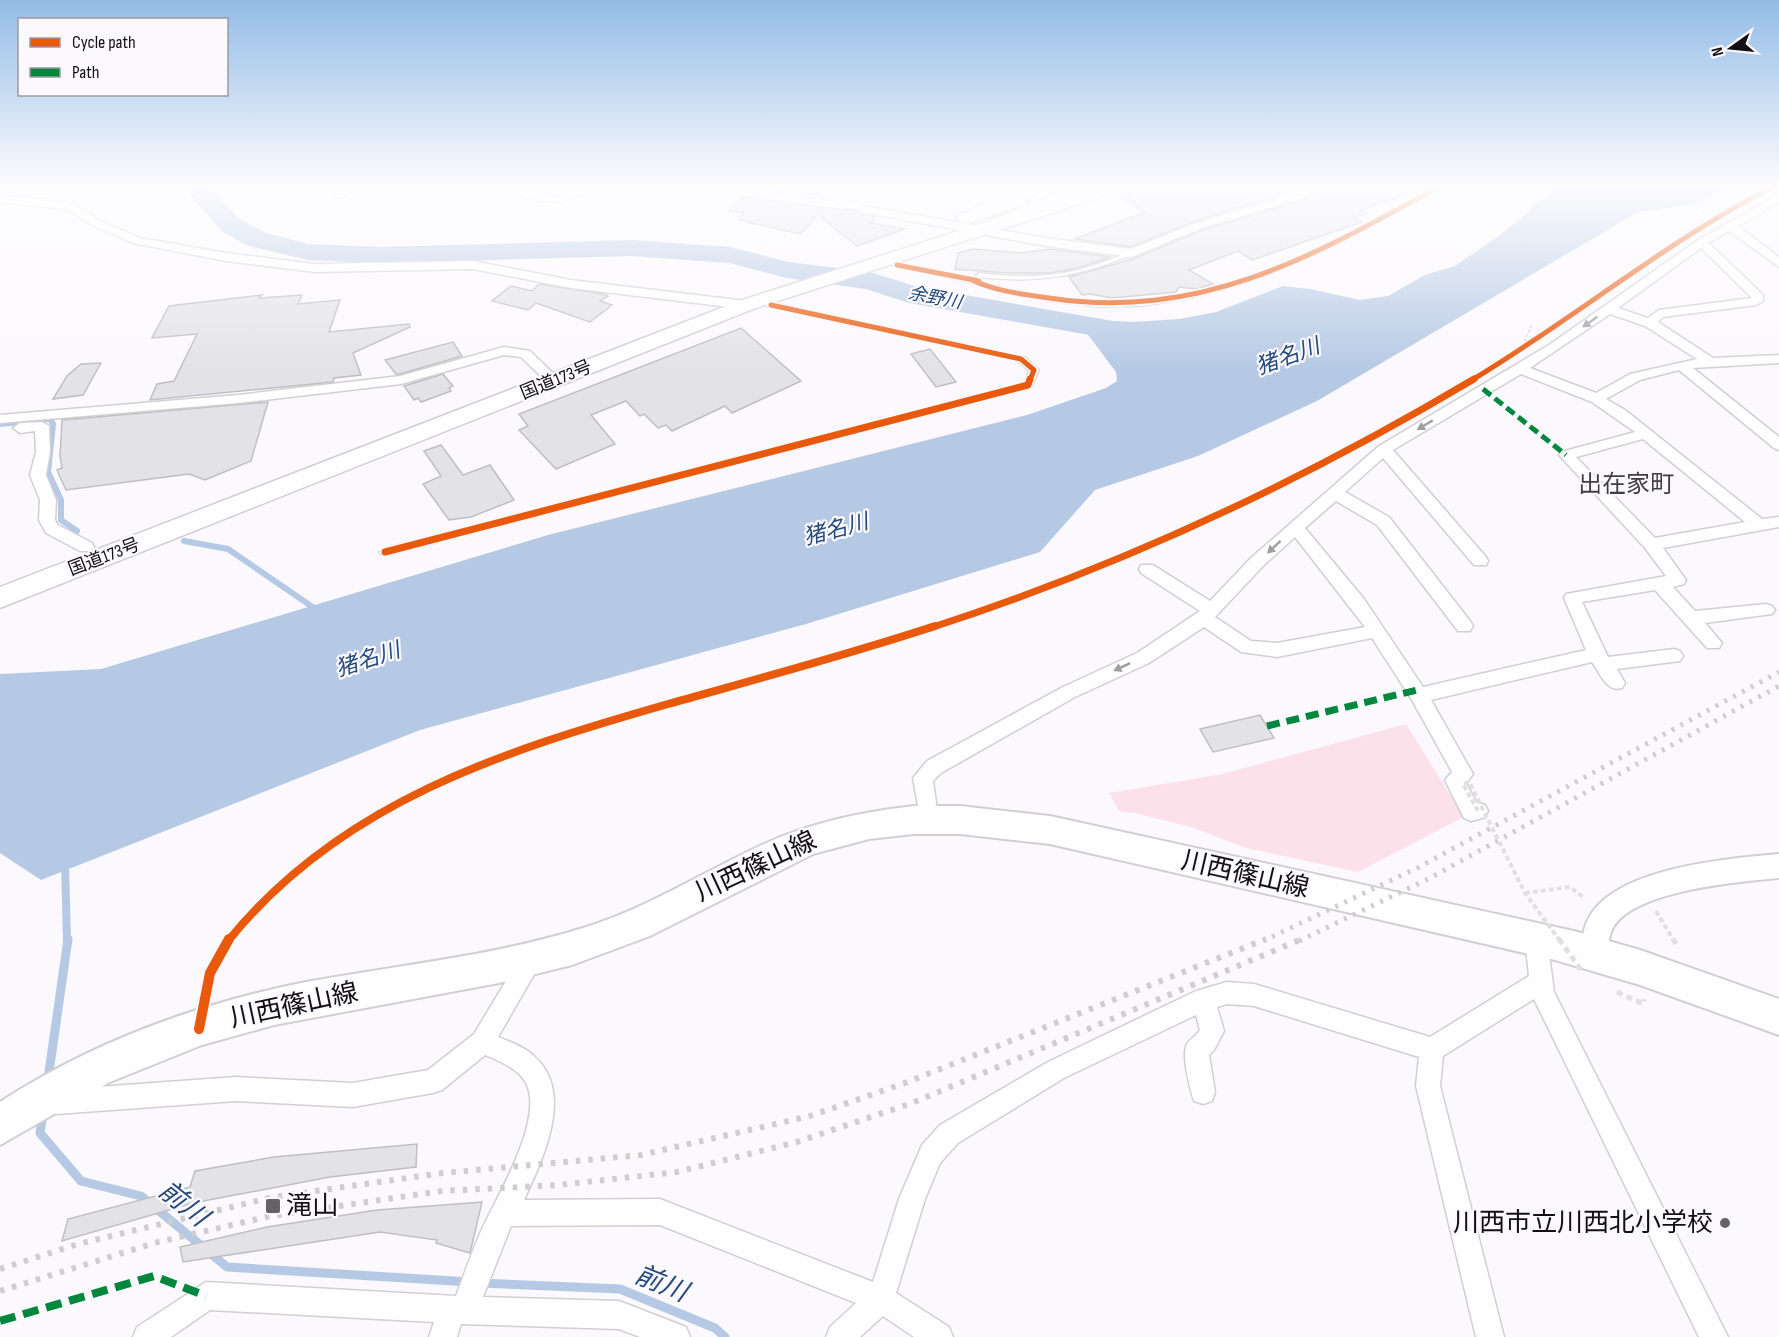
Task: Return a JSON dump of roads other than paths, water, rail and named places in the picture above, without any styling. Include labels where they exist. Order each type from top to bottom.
[{"type":"highway","name":"国道173号","points":[[0,580],[549,375],[903,247]]},
{"type":"highway","name":"国道173号","points":[[858,262],[903,247]]},
{"type":"highway","name":"国道173号","points":[[0,598],[549,375]]},
{"type":"main road","name":"川西篠山線","points":[[0,1125],[29,1104],[91,1072],[159,1042],[216,1023],[273,1007],[532,959],[640,924],[775,852],[818,836],[864,825],[928,817],[1011,822],[1440,920],[1536,939],[1589,962],[1779,1017]]},
{"type":"street","points":[[173,247],[226,257],[315,268],[473,265],[571,284],[753,300],[1021,359],[1034,370],[1028,385],[385,552]]},
{"type":"street","points":[[1088,247],[1132,253],[1146,247]]},
{"type":"street","points":[[897,265],[970,279],[986,287],[1096,304],[1158,302],[1190,298],[1266,271],[1321,247]]},
{"type":"street","points":[[928,817],[924,778],[934,767],[1069,692],[1143,658],[1208,614],[1257,562],[1384,449],[1554,348],[1609,309],[1685,247]]},
{"type":"street","points":[[1650,323],[1659,314],[1756,301],[1760,298],[1710,247]]},
{"type":"street","points":[[1760,247],[1779,263]]},
{"type":"street","points":[[1609,309],[1650,323],[1712,363]]},
{"type":"street","points":[[0,419],[238,399],[401,380],[504,351],[525,354],[549,375]]},
{"type":"street","points":[[1597,399],[1610,387],[1659,370],[1712,363],[1779,359]]},
{"type":"street","points":[[1683,367],[1779,446]]},
{"type":"street","points":[[1519,368],[1597,399],[1620,413],[1760,526]]},
{"type":"street","points":[[0,430],[42,426],[43,452],[38,475],[48,500],[47,520],[52,529],[86,547]]},
{"type":"street","points":[[1616,683],[1600,659],[1572,598],[1660,585],[1678,580],[1651,544],[1566,455],[1646,434]]},
{"type":"street","points":[[1384,449],[1480,561]]},
{"type":"street","points":[[1334,494],[1383,521],[1464,626]]},
{"type":"street","points":[[1651,544],[1779,522]]},
{"type":"street","points":[[1296,526],[1377,631],[1419,695],[1463,774],[1455,780],[1471,812],[1478,811]]},
{"type":"street","points":[[1147,569],[1208,614],[1247,647],[1277,650],[1377,631]]},
{"type":"street","points":[[1660,585],[1713,643]]},
{"type":"street","points":[[1690,618],[1766,610]]},
{"type":"street","points":[[1419,695],[1600,659],[1674,656]]},
{"type":"street","points":[[1589,962],[1599,927],[1622,899],[1692,876],[1779,866]]},
{"type":"street","points":[[1536,939],[1543,994],[1714,1337]]},
{"type":"street","points":[[29,1104],[236,1089],[353,1095],[433,1081],[482,1042],[532,959]]},
{"type":"street","points":[[840,1337],[881,1299],[912,1199],[931,1154],[949,1134],[1056,1070],[1204,999],[1227,993],[1254,995],[1432,1049],[1542,981]]},
{"type":"street","points":[[1203,1092],[1196,1051],[1206,1042],[1212,1031],[1204,999]]},
{"type":"street","points":[[443,1337],[505,1213],[538,1134],[541,1092],[532,1072],[519,1056],[482,1042]]},
{"type":"street","points":[[1432,1049],[1428,1086],[1490,1337]]},
{"type":"street","points":[[505,1213],[660,1212],[881,1299],[939,1337]]},
{"type":"street","points":[[147,1337],[206,1296],[619,1315],[676,1337]]},
{"type":"lane","points":[[978,275],[1012,280],[1073,274],[1132,253]]},
{"type":"water","name":"猪名川","points":[[1482,247],[1578,247],[1317,401],[1198,456],[1095,490],[1040,552],[806,624],[420,730],[41,880],[0,853],[0,674],[101,669],[548,535],[1027,415],[1106,388],[1117,381],[1116,372],[1086,332],[1094,320],[1133,322],[1179,319],[1216,312],[1283,286],[1310,289],[1360,300],[1388,296],[1425,275],[1455,266]]},
{"type":"waterway","name":"余野川","points":[[290,247],[308,252],[381,255],[631,248],[730,255],[787,270],[870,281],[909,294],[1147,336]]},
{"type":"waterway","points":[[0,424],[50,419],[53,424],[48,472],[61,500],[61,520],[77,531]]},
{"type":"waterway","points":[[184,541],[228,549],[317,610]]},
{"type":"waterway","name":"前川","points":[[65,864],[67,941]]},
{"type":"waterway","name":"前川","points":[[48,1079],[68,939]]},
{"type":"waterway","name":"前川","points":[[43,1114],[40,1133],[81,1181],[141,1196],[227,1267],[470,1282]]},
{"type":"waterway","name":"前川","points":[[481,1283],[620,1289],[715,1328],[725,1337]]},
{"type":"railway","points":[[1263,941],[1419,867],[1779,672]]},
{"type":"railway","points":[[1299,941],[1430,878],[1779,686]]},
{"type":"railway","points":[[0,1269],[78,1244],[273,1197],[443,1173],[641,1155],[810,1116],[905,1083],[1266,939]]},
{"type":"railway","points":[[0,1291],[158,1242],[271,1216],[442,1191],[559,1185],[677,1172],[797,1142],[912,1103],[1302,939]]},
{"type":"place","name":"滝山","points":[[273,1206]]},
{"type":"place","name":"川西市立川西北小学校","points":[[1725,1223]]},
{"type":"district","name":"出在家町","points":[[1626,484]]}]
